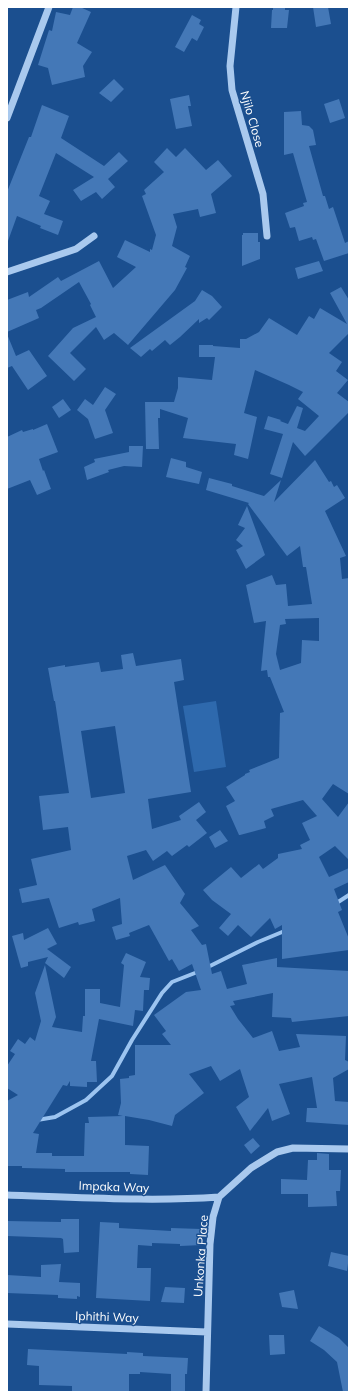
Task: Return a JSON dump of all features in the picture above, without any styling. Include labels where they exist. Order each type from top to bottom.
[{"type":"street","points":[[7,118],[48,7]]},
{"type":"street","name":"Njilo Close","points":[[236,7],[230,66],[232,90],[263,194],[267,236]]},
{"type":"street","points":[[7,272],[76,249],[94,236]]},
{"type":"street","points":[[219,1197],[251,1168],[277,1152],[293,1148],[349,1149]]},
{"type":"street","name":"Impaka Way","points":[[7,1195],[131,1200],[219,1197]]},
{"type":"street","name":"Unkonka Place","points":[[206,1392],[207,1332],[213,1217],[219,1197]]},
{"type":"street","name":"Iphithi Way","points":[[7,1324],[207,1332]]},
{"type":"shaded area","points":[[216,701],[226,767],[194,772],[183,706]]},
{"type":"building","points":[[73,7],[80,7],[91,12],[77,43],[92,52],[83,66],[85,77],[52,85],[48,68],[38,65],[49,30],[52,31],[56,12],[70,15]]},
{"type":"building","points":[[273,7],[285,7],[285,10],[289,10],[287,28],[271,28]]},
{"type":"building","points":[[313,7],[328,7],[331,24],[316,27]]},
{"type":"building","points":[[192,15],[201,20],[199,24],[204,27],[197,41],[192,38],[184,52],[175,47]]},
{"type":"building","points":[[114,79],[124,89],[111,102],[99,93]]},
{"type":"building","points":[[189,95],[191,106],[188,106],[192,126],[176,129],[170,99]]},
{"type":"building","points":[[339,99],[345,118],[330,123],[324,104]]},
{"type":"building","points":[[42,105],[69,116],[61,138],[104,166],[119,152],[128,161],[108,179],[115,187],[102,199],[96,192],[81,201],[73,190],[94,177],[56,153],[39,196],[50,201],[44,214],[63,221],[58,235],[40,228],[41,226],[17,216],[8,241],[7,192],[29,137],[31,137]]},
{"type":"building","points":[[301,111],[302,125],[309,126],[313,130],[316,145],[309,146],[323,196],[325,196],[329,209],[333,207],[345,243],[349,241],[349,253],[324,261],[316,239],[313,240],[312,237],[299,241],[295,227],[290,228],[285,213],[304,206],[303,203],[307,202],[293,153],[284,155],[284,112]]},
{"type":"building","points":[[167,148],[176,157],[185,148],[206,170],[218,160],[232,176],[211,194],[216,213],[200,217],[198,209],[173,214],[177,227],[172,246],[190,256],[185,267],[187,268],[175,290],[128,345],[114,333],[104,340],[96,327],[70,353],[86,369],[74,381],[48,356],[73,328],[96,317],[79,282],[36,310],[39,318],[7,332],[7,300],[28,292],[29,297],[58,277],[61,281],[99,261],[113,288],[136,267],[117,257],[125,240],[150,252],[150,249],[152,250],[156,235],[142,196],[146,194],[144,190],[164,172],[154,162]]},
{"type":"building","points":[[243,233],[258,233],[258,242],[260,242],[260,259],[242,266],[242,235]]},
{"type":"building","points":[[319,261],[323,271],[298,279],[295,268]]},
{"type":"building","points":[[341,287],[349,300],[349,333],[329,353],[342,362],[336,371],[348,380],[337,393],[349,402],[349,412],[305,456],[293,442],[282,478],[270,474],[283,434],[264,429],[268,416],[288,424],[297,406],[303,408],[297,428],[305,431],[319,416],[298,399],[303,392],[255,370],[244,413],[257,417],[248,459],[234,455],[236,444],[183,438],[188,418],[160,409],[160,418],[158,418],[159,449],[146,449],[145,402],[174,402],[178,388],[178,377],[212,380],[215,357],[199,357],[199,345],[240,348],[240,339],[246,339],[259,332],[269,318],[297,335],[309,316],[314,319],[320,308],[347,324],[330,293]]},
{"type":"building","points":[[202,290],[212,296],[222,307],[209,320],[207,318],[199,323],[199,319],[170,345],[165,340],[152,351],[150,349],[141,357],[130,348],[195,301]]},
{"type":"building","points":[[7,334],[16,356],[29,350],[47,376],[28,390],[12,366],[7,368]]},
{"type":"building","points":[[105,387],[116,394],[105,410],[113,433],[95,439],[88,419],[77,410],[85,399],[93,405]]},
{"type":"building","points":[[63,399],[71,410],[59,418],[52,407]]},
{"type":"building","points":[[47,424],[58,452],[39,459],[51,489],[37,495],[30,480],[7,489],[7,437],[22,430],[23,432],[33,430]]},
{"type":"building","points":[[129,446],[143,446],[142,467],[124,466],[108,470],[109,472],[87,480],[84,467],[95,462],[94,459],[129,452]]},
{"type":"building","points":[[171,458],[186,462],[186,467],[202,472],[199,484],[166,477]]},
{"type":"building","points":[[315,460],[329,482],[331,481],[334,487],[337,485],[345,498],[325,511],[346,556],[340,558],[342,579],[349,578],[349,794],[333,784],[322,799],[338,817],[349,802],[349,860],[335,846],[319,857],[329,877],[349,868],[349,882],[334,889],[342,910],[338,912],[349,939],[349,950],[282,959],[282,925],[275,929],[270,918],[251,937],[238,925],[228,936],[219,928],[231,914],[212,900],[203,890],[231,867],[241,878],[259,864],[263,869],[278,858],[278,854],[302,849],[300,845],[310,840],[302,823],[317,816],[303,800],[271,809],[274,816],[264,821],[266,828],[239,835],[226,806],[235,801],[226,787],[250,772],[249,770],[279,758],[280,713],[284,712],[270,677],[268,677],[267,670],[261,671],[266,621],[254,623],[246,585],[272,575],[276,585],[286,584],[288,606],[312,604],[306,567],[303,567],[300,546],[287,556],[248,504],[249,503],[206,490],[209,478],[232,484],[232,486],[264,496],[281,480],[274,502]],"holes":[[[319,618],[319,641],[302,640],[301,663],[280,670],[276,654],[280,625],[286,624],[285,619]]]},
{"type":"building","points":[[247,506],[265,555],[246,569],[236,550],[243,546],[236,540],[245,528],[238,525]]},
{"type":"building","points":[[133,653],[136,666],[181,659],[184,680],[174,682],[191,792],[148,799],[152,829],[181,820],[179,816],[199,802],[206,812],[196,820],[207,833],[189,847],[187,845],[172,856],[167,851],[153,861],[146,850],[127,856],[133,880],[165,865],[185,894],[180,903],[199,926],[191,930],[202,945],[206,944],[212,974],[221,971],[227,989],[247,984],[242,965],[277,958],[277,967],[349,971],[349,1016],[292,1022],[291,1018],[272,1017],[273,993],[233,1001],[235,1005],[230,1006],[253,1038],[272,1031],[279,1051],[300,1047],[296,1034],[346,1036],[345,1060],[349,1062],[349,1069],[333,1078],[335,1101],[349,1102],[349,1125],[306,1122],[307,1108],[317,1108],[312,1077],[279,1084],[290,1114],[272,1121],[268,1108],[250,1131],[236,1107],[249,1097],[240,1069],[220,1081],[211,1066],[189,1074],[204,1093],[175,1115],[172,1126],[125,1116],[125,1145],[149,1146],[148,1175],[130,1174],[130,1172],[65,1172],[65,1169],[22,1168],[22,1166],[7,1166],[7,1101],[18,1095],[7,1088],[7,1066],[15,1054],[10,1051],[18,1039],[25,1044],[30,1037],[35,1041],[41,1021],[35,993],[45,965],[56,1017],[52,1027],[82,1032],[83,1016],[85,1016],[85,989],[100,989],[100,1003],[120,1007],[124,965],[121,963],[126,953],[146,962],[140,977],[150,978],[149,990],[144,990],[143,1011],[135,1010],[133,1026],[99,1019],[91,1061],[96,1061],[97,1082],[87,1082],[87,1087],[70,1086],[70,1081],[67,1086],[63,1085],[33,1133],[39,1134],[36,1153],[52,1153],[52,1156],[84,1156],[85,1123],[89,1123],[88,1117],[123,1116],[118,1115],[121,1103],[120,1079],[129,1078],[129,1076],[135,1075],[135,1045],[171,1045],[162,1034],[166,1031],[154,1015],[186,992],[201,990],[192,964],[179,971],[172,959],[169,961],[149,925],[129,933],[130,936],[116,940],[112,927],[122,924],[120,898],[92,909],[95,921],[79,925],[78,922],[59,928],[49,898],[22,903],[19,889],[37,885],[31,859],[71,850],[68,827],[43,830],[39,796],[69,793],[55,701],[48,668],[99,662],[101,672],[123,669],[121,655]],"holes":[[[115,726],[125,793],[91,798],[81,731]]]},
{"type":"building","points":[[220,830],[228,841],[215,848],[209,837]]},
{"type":"building","points":[[48,928],[57,944],[47,949],[71,967],[64,978],[45,963],[48,957],[28,962],[28,966],[21,968],[12,936],[23,933],[24,940]]},
{"type":"building","points":[[253,1138],[260,1146],[251,1154],[244,1145]]},
{"type":"building","points":[[317,1153],[329,1154],[329,1170],[341,1170],[340,1191],[336,1191],[337,1206],[308,1207],[308,1194],[281,1194],[281,1179],[307,1180],[308,1160],[317,1160]]},
{"type":"building","points":[[61,1219],[79,1219],[79,1252],[64,1253],[63,1239],[61,1238],[7,1236],[7,1221],[61,1222]]},
{"type":"building","points":[[100,1222],[119,1223],[119,1228],[171,1231],[171,1228],[201,1229],[202,1245],[180,1246],[180,1244],[152,1243],[152,1246],[138,1245],[137,1268],[151,1268],[150,1301],[96,1298]]},
{"type":"building","points":[[331,1252],[349,1256],[347,1271],[328,1266]]},
{"type":"building","points":[[61,1264],[59,1282],[80,1283],[80,1297],[77,1296],[77,1299],[58,1298],[58,1295],[7,1293],[7,1275],[41,1277],[41,1265]]},
{"type":"building","points":[[165,1287],[185,1288],[184,1303],[161,1302]]},
{"type":"building","points":[[294,1290],[298,1309],[282,1307],[279,1293]]},
{"type":"building","points":[[319,1326],[339,1338],[349,1348],[349,1392],[343,1392],[337,1362],[324,1350],[310,1341]]},
{"type":"building","points":[[269,1335],[284,1335],[285,1354],[270,1355]]},
{"type":"building","points":[[28,1349],[127,1354],[127,1352],[143,1353],[143,1356],[188,1358],[187,1374],[185,1374],[185,1392],[171,1392],[171,1374],[140,1372],[140,1374],[129,1374],[129,1392],[72,1392],[72,1386],[39,1385],[39,1366],[27,1365]]},
{"type":"waterway","points":[[335,904],[349,895]]},
{"type":"waterway","points":[[206,968],[258,942],[287,930]]},
{"type":"waterway","points":[[37,1120],[55,1117],[86,1100],[112,1076],[132,1040],[162,993],[172,982],[200,971]]}]
